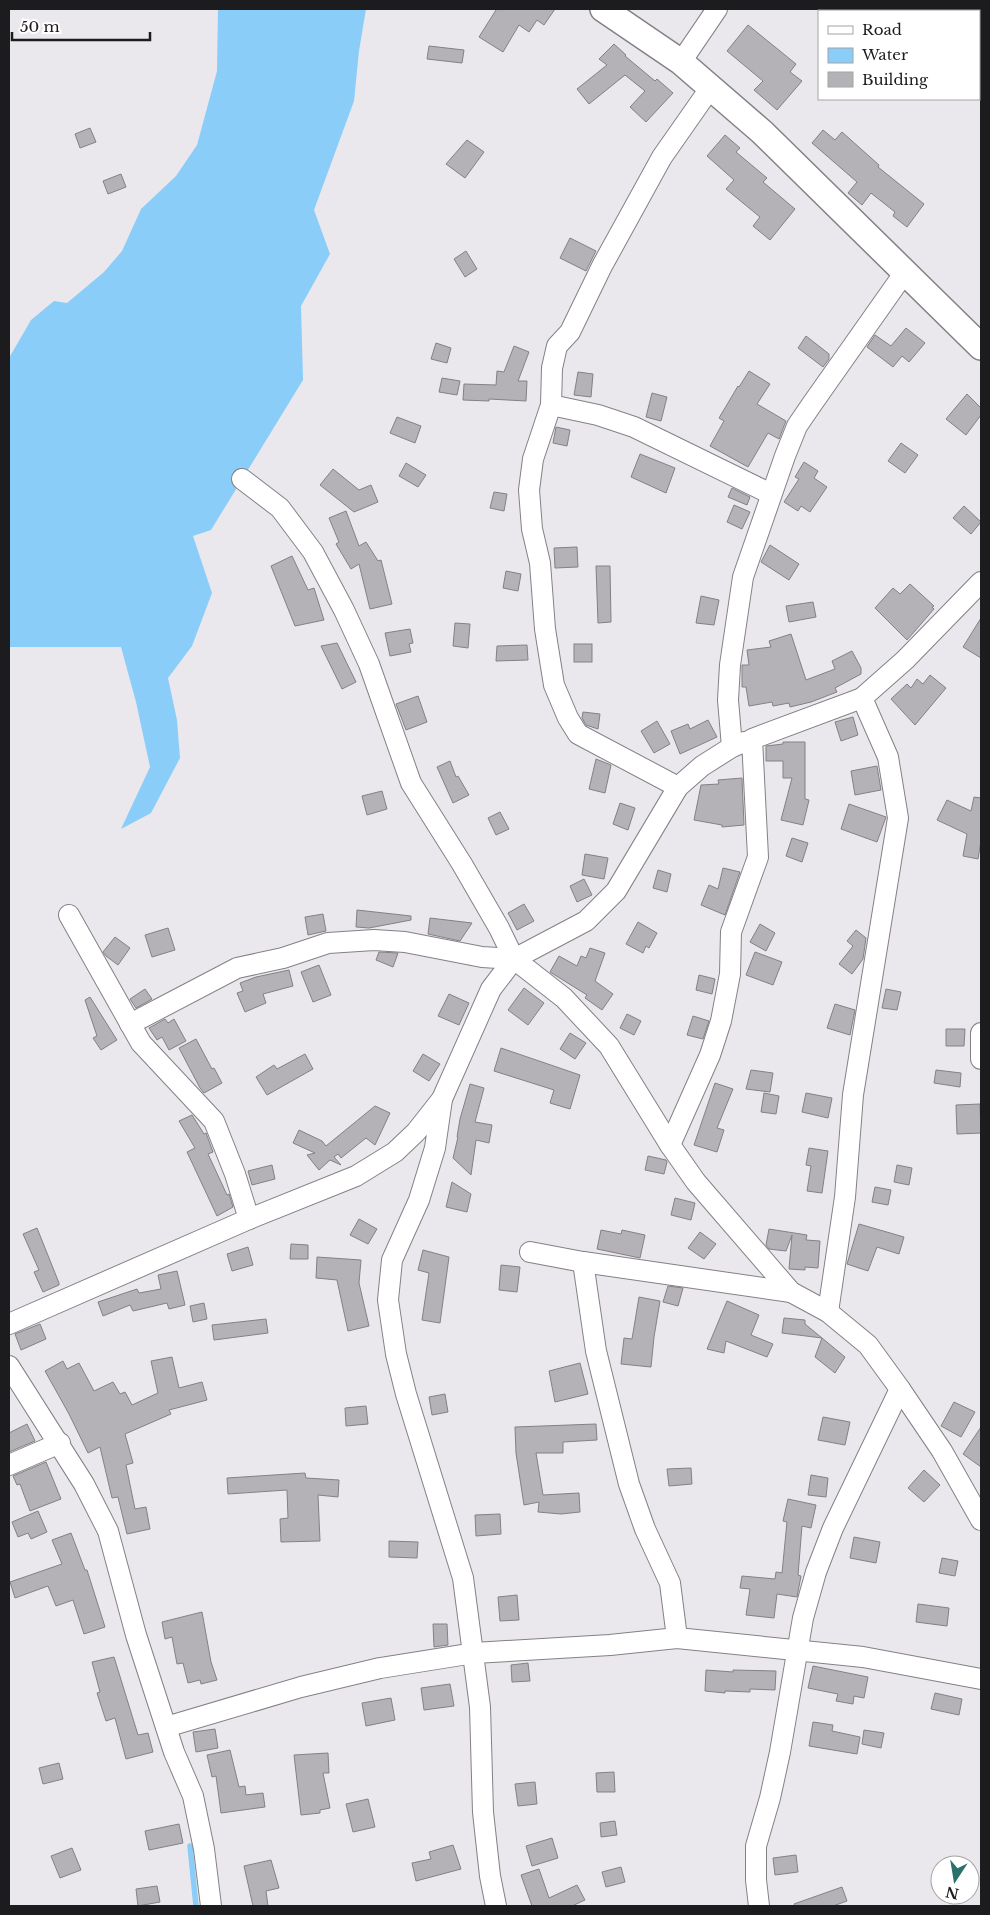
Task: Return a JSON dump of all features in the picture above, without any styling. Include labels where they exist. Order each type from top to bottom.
[{"type":"street","points":[[603,9],[681,62],[762,132],[981,347]]},
{"type":"street","points":[[681,62],[717,9]]},
{"type":"street","points":[[678,787],[578,734],[568,718],[554,685],[544,629],[540,563],[532,529],[529,490],[532,458],[552,405],[552,368],[557,346],[570,332],[602,266],[662,157],[711,87]]},
{"type":"street","points":[[732,747],[728,700],[730,666],[743,577],[771,494],[797,426],[904,272]]},
{"type":"street","points":[[552,405],[598,415],[634,427],[771,494]]},
{"type":"street","points":[[242,479],[280,508],[313,552],[344,610],[369,664],[411,783],[462,864],[499,928],[514,960],[564,998],[609,1046],[670,1145],[702,1190],[791,1292]]},
{"type":"street","points":[[9,1324],[249,1219],[356,1176],[402,1145],[416,1132],[442,1099],[491,989],[514,960],[586,921],[616,890],[678,787],[702,766],[732,747],[862,698],[905,660],[981,582]]},
{"type":"street","points":[[828,1312],[845,1197],[853,1095],[898,818],[888,757],[862,698]]},
{"type":"street","points":[[670,1145],[710,1055],[721,1021],[730,974],[731,932],[758,857],[752,739]]},
{"type":"street","points":[[69,915],[141,1043],[214,1120],[235,1174],[249,1219]]},
{"type":"street","points":[[130,1024],[237,968],[282,958],[328,944],[374,940],[405,942],[482,957],[514,960]]},
{"type":"street","points":[[981,1033],[981,1059]]},
{"type":"street","points":[[442,1099],[435,1148],[419,1200],[392,1260],[388,1300],[396,1354],[406,1394],[463,1578],[480,1707],[483,1812],[490,1876],[496,1906]]},
{"type":"street","points":[[530,1252],[583,1262],[791,1292],[828,1312],[868,1345],[942,1452],[981,1520]]},
{"type":"street","points":[[583,1262],[596,1351],[629,1484],[645,1529],[670,1583],[677,1638]]},
{"type":"street","points":[[9,1368],[60,1443],[108,1531],[136,1636],[174,1752],[193,1796],[204,1849],[211,1906]]},
{"type":"street","points":[[759,1906],[756,1880],[756,1846],[770,1798],[780,1752],[796,1651],[816,1572],[833,1528],[900,1389]]},
{"type":"street","points":[[9,1465],[60,1443]]},
{"type":"street","points":[[166,1727],[351,1674],[380,1668],[474,1653],[610,1645],[677,1638],[863,1657],[981,1678]]},
{"type":"water","points":[[218,9],[366,9],[359,51],[354,101],[314,210],[330,254],[301,306],[303,380],[211,530],[193,536],[212,593],[192,646],[168,678],[177,720],[180,758],[151,813],[121,829],[150,767],[136,702],[121,647],[9,647],[9,358],[31,320],[54,301],[67,303],[104,272],[122,251],[141,209],[176,176],[197,145],[217,71]]},
{"type":"building","points":[[495,9],[555,9],[544,25],[537,20],[529,32],[519,25],[503,52],[479,37]]},
{"type":"building","points":[[748,25],[796,64],[790,72],[802,81],[777,110],[754,90],[763,81],[727,51]]},
{"type":"building","points":[[614,44],[625,56],[655,81],[657,79],[673,93],[646,122],[630,107],[645,91],[625,75],[589,104],[577,89],[607,65],[599,59]]},
{"type":"building","points":[[429,46],[464,50],[462,63],[427,59]]},
{"type":"building","points":[[90,128],[96,142],[80,148],[75,134]]},
{"type":"building","points":[[823,130],[835,140],[842,132],[879,165],[878,167],[924,204],[907,227],[893,216],[895,212],[871,193],[862,205],[848,193],[857,182],[812,143]]},
{"type":"building","points":[[725,135],[740,148],[736,152],[767,178],[763,182],[795,209],[770,240],[753,226],[760,217],[726,189],[734,180],[707,156]]},
{"type":"building","points":[[467,140],[484,152],[465,178],[446,164]]},
{"type":"building","points":[[121,174],[126,187],[108,194],[103,181]]},
{"type":"building","points":[[570,238],[596,251],[586,271],[560,258]]},
{"type":"building","points":[[466,251],[477,269],[465,277],[454,259]]},
{"type":"building","points":[[906,328],[925,343],[909,362],[902,356],[893,367],[867,347],[875,335],[891,346]]},
{"type":"building","points":[[806,336],[829,354],[829,359],[823,367],[798,348]]},
{"type":"building","points":[[436,343],[451,348],[447,363],[431,359]]},
{"type":"building","points":[[514,346],[529,352],[518,381],[527,381],[526,401],[463,400],[464,384],[496,385],[497,371],[504,372]]},
{"type":"building","points":[[749,371],[770,384],[757,404],[786,421],[779,439],[768,433],[748,467],[710,446],[724,421],[719,418]]},
{"type":"building","points":[[578,372],[593,374],[591,397],[574,395]]},
{"type":"building","points":[[442,378],[460,381],[457,395],[439,392]]},
{"type":"building","points":[[652,393],[667,397],[661,421],[646,417]]},
{"type":"building","points":[[967,394],[981,408],[981,415],[966,435],[946,419]]},
{"type":"building","points":[[397,417],[421,426],[415,443],[390,433]]},
{"type":"building","points":[[556,427],[570,430],[567,446],[553,443]]},
{"type":"building","points":[[901,443],[918,455],[905,473],[888,461]]},
{"type":"building","points":[[640,454],[675,468],[666,493],[631,477]]},
{"type":"building","points":[[804,462],[818,471],[814,478],[827,487],[810,512],[801,506],[798,511],[784,502],[799,479],[795,477]]},
{"type":"building","points":[[406,463],[426,475],[418,487],[399,476]]},
{"type":"building","points":[[333,469],[359,490],[371,485],[378,502],[354,512],[320,485]]},
{"type":"building","points":[[732,488],[750,497],[747,505],[728,497]]},
{"type":"building","points":[[494,492],[507,494],[504,511],[490,508]]},
{"type":"building","points":[[734,505],[750,512],[742,529],[727,522]]},
{"type":"building","points":[[964,506],[981,522],[971,534],[953,518]]},
{"type":"building","points":[[346,511],[359,546],[366,542],[378,561],[381,560],[392,604],[370,609],[359,564],[351,569],[336,544],[339,542],[329,518]]},
{"type":"building","points":[[770,545],[799,564],[789,580],[761,562]]},
{"type":"building","points":[[577,547],[578,567],[555,568],[554,548]]},
{"type":"building","points":[[292,556],[308,590],[314,588],[324,620],[295,626],[271,566]]},
{"type":"building","points":[[596,566],[610,566],[611,622],[598,623]]},
{"type":"building","points":[[506,571],[521,574],[518,591],[503,588]]},
{"type":"building","points":[[910,584],[934,606],[932,607],[934,609],[907,640],[875,608],[893,588],[900,594]]},
{"type":"building","points":[[701,596],[719,600],[714,625],[696,623]]},
{"type":"building","points":[[813,602],[816,617],[789,622],[786,606]]},
{"type":"building","points":[[981,618],[981,658],[963,647]]},
{"type":"building","points":[[455,623],[470,624],[468,648],[453,646]]},
{"type":"building","points":[[410,629],[413,643],[409,644],[411,652],[390,656],[385,633]]},
{"type":"building","points":[[791,634],[806,680],[835,669],[832,661],[852,651],[861,668],[861,674],[835,688],[837,692],[811,702],[790,707],[789,703],[773,706],[772,702],[749,706],[746,687],[742,687],[742,665],[749,665],[747,650],[771,647],[769,641]]},
{"type":"building","points":[[337,643],[356,682],[342,689],[321,646]]},
{"type":"building","points":[[574,644],[592,644],[592,662],[574,662]]},
{"type":"building","points":[[527,645],[528,660],[496,661],[497,646]]},
{"type":"building","points":[[930,675],[946,688],[915,725],[891,699],[907,684],[911,688],[917,679],[923,684]]},
{"type":"building","points":[[418,696],[427,722],[406,730],[396,704]]},
{"type":"building","points":[[583,712],[600,714],[598,729],[586,725],[582,718]]},
{"type":"building","points":[[853,717],[858,735],[841,741],[835,722]]},
{"type":"building","points":[[708,720],[717,737],[680,754],[671,731],[688,724],[690,729]]},
{"type":"building","points":[[657,721],[670,744],[654,753],[641,731]]},
{"type":"building","points":[[783,742],[805,742],[805,799],[809,800],[803,825],[781,820],[792,778],[783,778],[783,761],[766,761],[766,746],[783,744]]},
{"type":"building","points":[[596,759],[611,765],[605,793],[589,789]]},
{"type":"building","points":[[450,761],[456,777],[458,776],[469,795],[453,803],[437,767]]},
{"type":"building","points":[[877,766],[881,790],[855,795],[851,771]]},
{"type":"building","points":[[742,778],[744,825],[722,827],[722,825],[694,820],[701,785],[719,784],[718,780]]},
{"type":"building","points":[[382,791],[387,809],[367,815],[362,796]]},
{"type":"building","points":[[974,797],[981,798],[981,841],[978,859],[963,856],[967,834],[937,820],[947,800],[971,811]]},
{"type":"building","points":[[620,803],[635,808],[628,830],[613,824]]},
{"type":"building","points":[[849,804],[886,817],[877,842],[841,829]]},
{"type":"building","points":[[500,812],[509,829],[496,835],[488,818]]},
{"type":"building","points":[[792,838],[808,843],[802,862],[786,856]]},
{"type":"building","points":[[585,854],[608,858],[604,879],[582,875]]},
{"type":"building","points":[[723,868],[740,872],[725,915],[701,905],[709,885],[718,889]]},
{"type":"building","points":[[658,870],[671,874],[667,892],[653,888]]},
{"type":"building","points":[[584,879],[592,895],[577,902],[570,886]]},
{"type":"building","points":[[524,904],[534,921],[517,930],[508,913]]},
{"type":"building","points":[[357,910],[411,916],[411,920],[369,928],[356,927]]},
{"type":"building","points":[[323,914],[326,931],[308,935],[305,917]]},
{"type":"building","points":[[430,918],[472,923],[460,941],[428,934]]},
{"type":"building","points":[[638,922],[657,933],[649,948],[646,946],[643,953],[626,944]]},
{"type":"building","points":[[760,924],[775,933],[766,951],[750,942]]},
{"type":"building","points":[[168,928],[175,950],[152,957],[145,935]]},
{"type":"building","points":[[856,930],[866,938],[863,959],[852,974],[839,964],[853,946],[847,941]]},
{"type":"building","points":[[115,937],[130,948],[118,965],[103,952]]},
{"type":"building","points":[[590,948],[605,953],[595,981],[613,994],[602,1010],[585,998],[587,995],[550,972],[559,956],[577,966],[581,956],[586,958]]},
{"type":"building","points":[[379,952],[398,953],[393,967],[376,960]]},
{"type":"building","points":[[755,952],[782,962],[773,985],[746,975]]},
{"type":"building","points":[[319,965],[331,995],[313,1002],[301,972]]},
{"type":"building","points":[[289,970],[293,986],[263,994],[266,1003],[245,1012],[237,993],[243,991],[240,983],[256,977]]},
{"type":"building","points":[[699,975],[715,979],[712,994],[696,990]]},
{"type":"building","points":[[524,988],[544,1003],[528,1025],[508,1010]]},
{"type":"building","points":[[145,989],[152,999],[136,1008],[130,999]]},
{"type":"building","points":[[886,989],[901,992],[897,1010],[882,1008]]},
{"type":"building","points":[[449,994],[469,1003],[459,1025],[438,1016]]},
{"type":"building","points":[[90,997],[117,1040],[101,1050],[93,1038],[97,1036],[85,1000]]},
{"type":"building","points":[[835,1004],[855,1010],[850,1035],[827,1028]]},
{"type":"building","points":[[627,1014],[641,1021],[634,1035],[620,1028]]},
{"type":"building","points":[[693,1016],[709,1021],[703,1039],[687,1035]]},
{"type":"building","points":[[165,1019],[168,1023],[174,1019],[186,1041],[169,1050],[162,1037],[157,1040],[149,1028]]},
{"type":"building","points":[[946,1029],[965,1029],[964,1046],[946,1046]]},
{"type":"building","points":[[570,1033],[586,1043],[575,1059],[560,1049]]},
{"type":"building","points":[[196,1039],[222,1083],[204,1093],[179,1048]]},
{"type":"building","points":[[501,1048],[580,1075],[570,1109],[550,1103],[554,1090],[494,1071]]},
{"type":"building","points":[[305,1054],[313,1069],[267,1095],[256,1077],[274,1065],[277,1069]]},
{"type":"building","points":[[423,1054],[440,1064],[429,1081],[413,1071]]},
{"type":"building","points":[[751,1070],[773,1073],[770,1092],[746,1089]]},
{"type":"building","points":[[936,1070],[961,1073],[960,1087],[934,1083]]},
{"type":"building","points":[[715,1083],[733,1089],[717,1128],[724,1130],[717,1152],[694,1145]]},
{"type":"building","points":[[470,1084],[484,1088],[475,1122],[492,1125],[489,1143],[476,1140],[471,1175],[453,1158],[460,1119]]},
{"type":"building","points":[[764,1093],[779,1096],[776,1114],[761,1112]]},
{"type":"building","points":[[806,1093],[832,1098],[828,1118],[802,1112]]},
{"type":"building","points":[[980,1104],[981,1133],[957,1134],[956,1105]]},
{"type":"building","points":[[375,1106],[390,1113],[375,1145],[366,1138],[341,1158],[338,1154],[334,1157],[341,1165],[330,1160],[319,1170],[307,1155],[315,1153],[293,1143],[299,1130],[322,1141],[326,1146]]},
{"type":"building","points":[[192,1115],[204,1134],[206,1133],[213,1152],[208,1154],[227,1195],[229,1194],[233,1207],[217,1216],[187,1152],[195,1148],[179,1121]]},
{"type":"building","points":[[809,1148],[828,1151],[822,1193],[807,1191],[811,1166],[806,1165]]},
{"type":"building","points":[[648,1156],[666,1160],[664,1174],[645,1170]]},
{"type":"building","points":[[272,1165],[275,1179],[252,1185],[248,1171]]},
{"type":"building","points":[[897,1165],[912,1168],[909,1185],[894,1182]]},
{"type":"building","points":[[452,1182],[471,1194],[467,1212],[446,1207]]},
{"type":"building","points":[[875,1187],[891,1190],[888,1205],[872,1202]]},
{"type":"building","points":[[675,1198],[695,1203],[691,1220],[671,1215]]},
{"type":"building","points":[[359,1219],[377,1229],[368,1244],[350,1235]]},
{"type":"building","points":[[859,1224],[904,1237],[899,1254],[877,1247],[868,1271],[847,1264]]},
{"type":"building","points":[[37,1228],[59,1283],[59,1285],[43,1292],[34,1272],[39,1270],[23,1234]]},
{"type":"building","points":[[769,1229],[807,1235],[806,1240],[820,1241],[818,1268],[805,1267],[805,1270],[789,1269],[792,1235],[786,1251],[769,1249],[766,1245]]},
{"type":"building","points":[[601,1230],[621,1234],[622,1230],[645,1235],[640,1258],[597,1249]]},
{"type":"building","points":[[700,1232],[716,1244],[704,1259],[688,1248]]},
{"type":"building","points":[[291,1244],[308,1245],[308,1259],[290,1259]]},
{"type":"building","points":[[248,1247],[253,1265],[232,1271],[227,1254]]},
{"type":"building","points":[[423,1250],[449,1257],[440,1323],[422,1320],[429,1273],[418,1270]]},
{"type":"building","points":[[317,1257],[361,1260],[359,1283],[369,1326],[348,1331],[337,1280],[316,1278]]},
{"type":"building","points":[[501,1265],[520,1267],[517,1292],[499,1290]]},
{"type":"building","points":[[177,1271],[185,1305],[169,1309],[167,1303],[133,1311],[130,1305],[103,1316],[98,1302],[137,1289],[139,1293],[161,1289],[158,1275]]},
{"type":"building","points":[[668,1286],[683,1288],[678,1306],[663,1302]]},
{"type":"building","points":[[639,1297],[660,1301],[651,1367],[621,1364],[624,1338],[632,1339]]},
{"type":"building","points":[[727,1301],[759,1315],[751,1335],[773,1344],[767,1357],[726,1341],[724,1353],[707,1349]]},
{"type":"building","points":[[204,1303],[207,1319],[193,1322],[190,1306]]},
{"type":"building","points":[[784,1318],[805,1320],[805,1324],[822,1338],[782,1333]]},
{"type":"building","points":[[266,1319],[268,1333],[214,1340],[212,1325]]},
{"type":"building","points":[[40,1324],[46,1339],[21,1350],[15,1334]]},
{"type":"building","points":[[822,1338],[845,1357],[835,1373],[815,1357]]},
{"type":"building","points":[[172,1357],[179,1388],[202,1382],[207,1400],[169,1410],[171,1414],[125,1434],[133,1463],[126,1465],[135,1509],[146,1507],[150,1529],[127,1534],[118,1497],[112,1498],[100,1447],[88,1453],[45,1371],[63,1361],[67,1369],[79,1363],[94,1391],[113,1382],[120,1394],[125,1392],[132,1405],[158,1393],[151,1361]]},
{"type":"building","points":[[580,1363],[588,1394],[555,1402],[549,1371]]},
{"type":"building","points":[[445,1394],[448,1412],[432,1415],[429,1397]]},
{"type":"building","points":[[954,1402],[975,1412],[961,1437],[941,1426]]},
{"type":"building","points":[[366,1406],[368,1424],[346,1426],[345,1408]]},
{"type":"building","points":[[823,1417],[850,1422],[845,1445],[818,1440]]},
{"type":"building","points":[[27,1424],[35,1441],[9,1452],[9,1433]]},
{"type":"building","points":[[596,1424],[597,1440],[563,1442],[563,1453],[536,1453],[543,1495],[579,1493],[580,1512],[561,1514],[538,1512],[539,1502],[524,1505],[516,1453],[515,1427]]},
{"type":"building","points":[[981,1427],[981,1467],[963,1454]]},
{"type":"building","points":[[46,1462],[61,1499],[30,1511],[20,1484],[17,1485],[13,1476]]},
{"type":"building","points":[[691,1468],[692,1484],[669,1486],[667,1469]]},
{"type":"building","points":[[924,1470],[940,1485],[924,1502],[908,1488]]},
{"type":"building","points":[[305,1473],[306,1478],[339,1480],[338,1497],[318,1495],[320,1541],[281,1542],[280,1519],[288,1518],[287,1490],[228,1494],[227,1478]]},
{"type":"building","points":[[811,1475],[828,1478],[826,1497],[808,1495]]},
{"type":"building","points":[[788,1499],[816,1505],[811,1528],[802,1526],[798,1575],[801,1576],[797,1597],[777,1594],[774,1618],[746,1615],[750,1589],[740,1588],[742,1576],[775,1579],[776,1572],[782,1573],[787,1522],[783,1521]]},
{"type":"building","points":[[38,1511],[47,1532],[31,1539],[28,1533],[18,1537],[12,1522]]},
{"type":"building","points":[[500,1514],[501,1534],[476,1536],[475,1515]]},
{"type":"building","points":[[71,1533],[85,1570],[87,1570],[105,1627],[84,1634],[73,1600],[56,1606],[48,1586],[15,1598],[10,1582],[62,1564],[52,1540]]},
{"type":"building","points":[[854,1537],[880,1542],[876,1563],[850,1558]]},
{"type":"building","points":[[389,1541],[418,1542],[417,1558],[389,1557]]},
{"type":"building","points":[[942,1558],[958,1561],[955,1576],[939,1573]]},
{"type":"building","points":[[517,1595],[519,1620],[500,1621],[498,1597]]},
{"type":"building","points":[[918,1604],[949,1608],[947,1626],[916,1622]]},
{"type":"building","points":[[202,1612],[211,1662],[217,1680],[201,1684],[200,1680],[188,1683],[183,1663],[177,1664],[172,1637],[165,1639],[162,1622]]},
{"type":"building","points":[[433,1624],[447,1624],[448,1645],[434,1647]]},
{"type":"building","points":[[114,1657],[138,1735],[148,1733],[153,1752],[126,1759],[115,1718],[106,1721],[97,1693],[100,1692],[92,1662]]},
{"type":"building","points":[[528,1663],[530,1681],[512,1682],[511,1665]]},
{"type":"building","points":[[813,1666],[868,1677],[864,1698],[854,1696],[853,1704],[836,1701],[838,1694],[808,1688]]},
{"type":"building","points":[[706,1670],[733,1672],[733,1670],[776,1671],[775,1690],[750,1689],[750,1692],[725,1691],[725,1693],[705,1691]]},
{"type":"building","points":[[450,1684],[454,1706],[424,1710],[421,1688]]},
{"type":"building","points":[[935,1693],[962,1699],[959,1715],[931,1709]]},
{"type":"building","points":[[391,1698],[395,1720],[366,1726],[362,1703]]},
{"type":"building","points":[[813,1722],[833,1725],[832,1731],[860,1737],[857,1754],[809,1746]]},
{"type":"building","points":[[215,1729],[218,1748],[196,1752],[193,1732]]},
{"type":"building","points":[[864,1730],[884,1733],[881,1748],[862,1744]]},
{"type":"building","points":[[230,1750],[239,1787],[245,1786],[246,1795],[263,1793],[265,1807],[221,1813],[216,1776],[212,1777],[207,1755]]},
{"type":"building","points":[[328,1753],[329,1773],[323,1773],[330,1808],[320,1810],[320,1813],[301,1815],[294,1755]]},
{"type":"building","points":[[59,1763],[63,1779],[43,1784],[39,1768]]},
{"type":"building","points":[[614,1772],[615,1792],[597,1792],[596,1773]]},
{"type":"building","points":[[535,1782],[537,1804],[518,1806],[515,1784]]},
{"type":"building","points":[[368,1799],[375,1827],[353,1832],[346,1804]]},
{"type":"building","points":[[615,1821],[617,1835],[601,1837],[600,1823]]},
{"type":"building","points":[[179,1824],[183,1843],[149,1850],[145,1831]]},
{"type":"building","points":[[552,1838],[558,1858],[532,1866],[526,1846]]},
{"type":"building","points":[[453,1845],[461,1869],[416,1881],[412,1863],[431,1859],[429,1852]]},
{"type":"building","points":[[72,1848],[81,1870],[60,1878],[51,1856]]},
{"type":"building","points":[[796,1855],[798,1872],[775,1875],[773,1858]]},
{"type":"building","points":[[271,1860],[279,1888],[266,1891],[268,1906],[253,1906],[244,1866]]},
{"type":"building","points":[[621,1867],[625,1882],[606,1887],[602,1872]]},
{"type":"building","points":[[539,1869],[549,1898],[577,1885],[585,1900],[572,1906],[532,1906],[521,1875]]},
{"type":"building","points":[[157,1886],[160,1902],[138,1906],[136,1889]]},
{"type":"building","points":[[842,1887],[847,1901],[833,1906],[795,1906],[794,1904]]},
{"type":"waterway","points":[[190,1846],[196,1906]]}]
